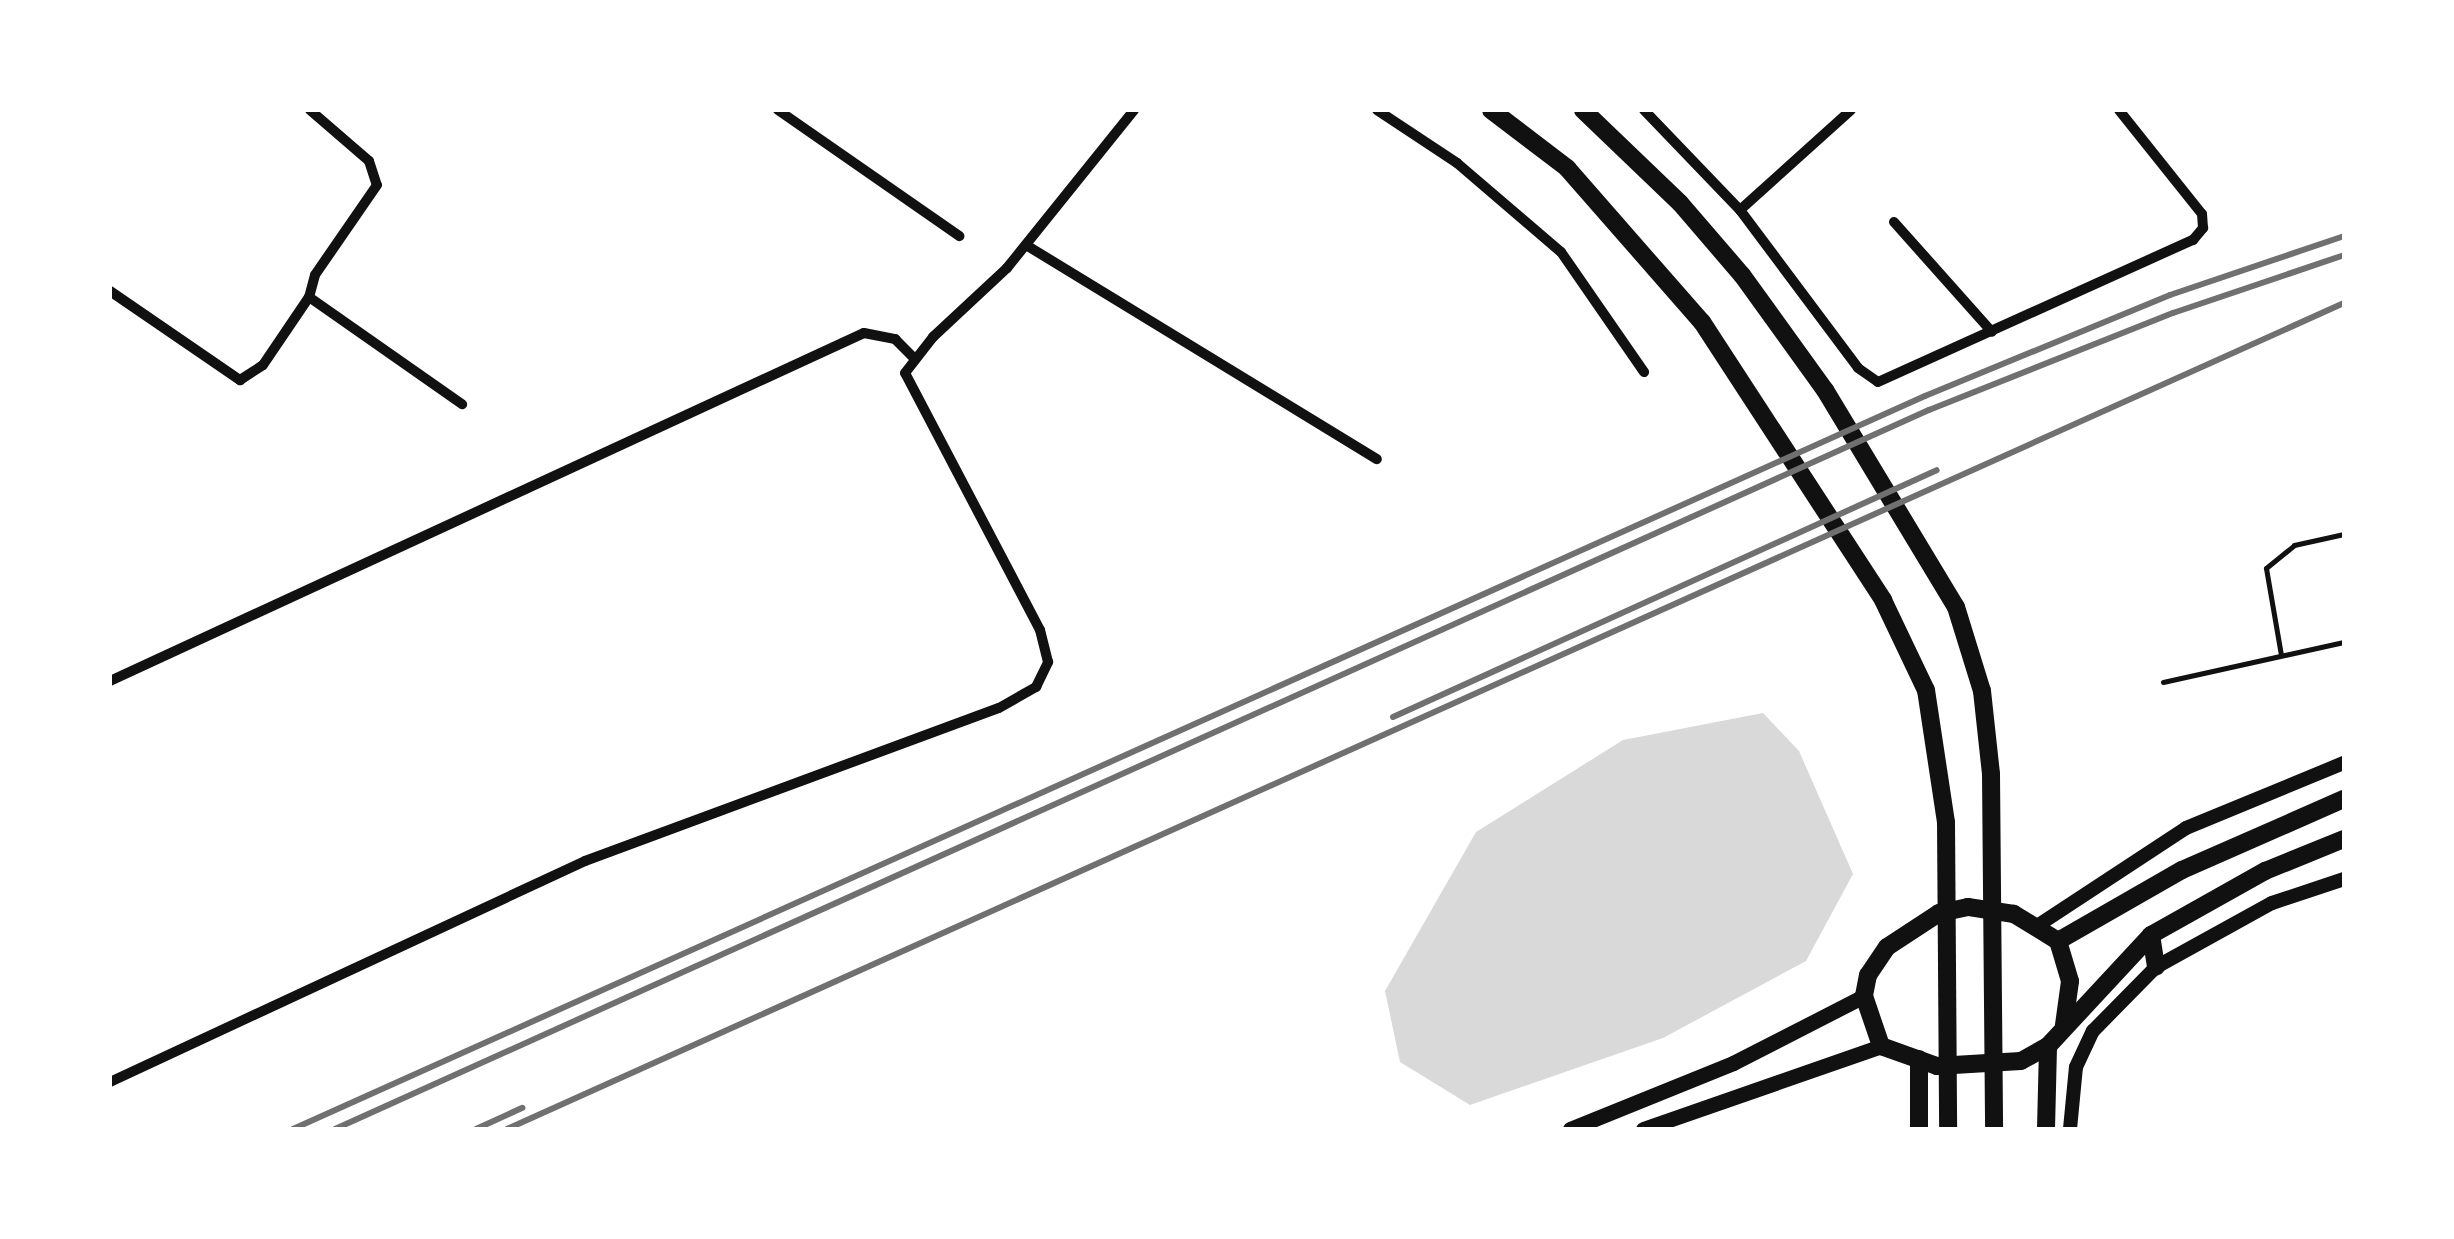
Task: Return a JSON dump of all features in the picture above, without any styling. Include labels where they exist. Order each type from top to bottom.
[{"type":"highway","points":[[1491,110],[1567,168],[1654,262],[1750,394],[1884,600],[1926,690],[1946,822],[1948,1129]]},
{"type":"highway","points":[[1583,110],[1692,218],[1825,390],[1956,607],[1982,692],[1991,790],[1994,1129]]},
{"type":"highway","points":[[2058,940],[2140,891],[2344,799]]},
{"type":"highway","points":[[2064,1025],[2070,981],[2058,940],[2014,914],[1968,907],[1938,913],[1887,947],[1868,975],[1864,996],[1880,1046],[1938,1066],[2021,1060],[2048,1046],[2151,934],[2322,846],[2344,840]]},
{"type":"highway","points":[[2151,934],[2156,966]]},
{"type":"highway","points":[[2046,1129],[2048,1046]]},
{"type":"highway","points":[[1919,1059],[1919,1129]]},
{"type":"main road","points":[[1570,1129],[1733,1063],[1864,996]]},
{"type":"main road","points":[[1643,1129],[1880,1046]]},
{"type":"street","points":[[110,291],[240,380],[263,365],[309,298],[315,275],[377,185],[370,160],[310,110]]},
{"type":"street","points":[[778,110],[959,236]]},
{"type":"street","points":[[110,1082],[585,861],[999,708],[1036,688],[1048,662],[1046,645],[905,385],[913,357],[1026,245],[1134,110]]},
{"type":"street","points":[[1377,110],[1457,163],[1561,252],[1644,372]]},
{"type":"street","points":[[1644,110],[1740,210],[1866,378],[1894,378],[2193,240],[2202,228],[2193,200],[2119,110]]},
{"type":"street","points":[[1740,210],[1851,110]]},
{"type":"street","points":[[1894,222],[1992,332]]},
{"type":"street","points":[[1026,245],[1378,459]]},
{"type":"street","points":[[309,298],[462,404]]},
{"type":"street","points":[[110,681],[864,333],[895,339],[913,357]]},
{"type":"street","points":[[2037,926],[2186,828],[2344,763]]},
{"type":"street","points":[[2070,1129],[2076,1067],[2093,1031],[2156,966],[2272,903],[2344,879]]},
{"type":"lane","points":[[2282,655],[2266,568],[2294,545],[2344,534]]},
{"type":"lane","points":[[2163,682],[2344,642]]},
{"type":"shaded area","points":[[1763,713],[1799,751],[1853,874],[1806,961],[1663,1038],[1470,1105],[1400,1062],[1385,991],[1476,832],[1623,740]]},
{"type":"railway","points":[[293,1129],[1925,396],[2170,295],[2344,236]]},
{"type":"railway","points":[[335,1129],[1929,410],[2173,313],[2344,255]]},
{"type":"railway","points":[[507,1129],[2344,303]]},
{"type":"railway","points":[[1393,717],[1937,470]]},
{"type":"railway","points":[[476,1129],[522,1108]]}]
